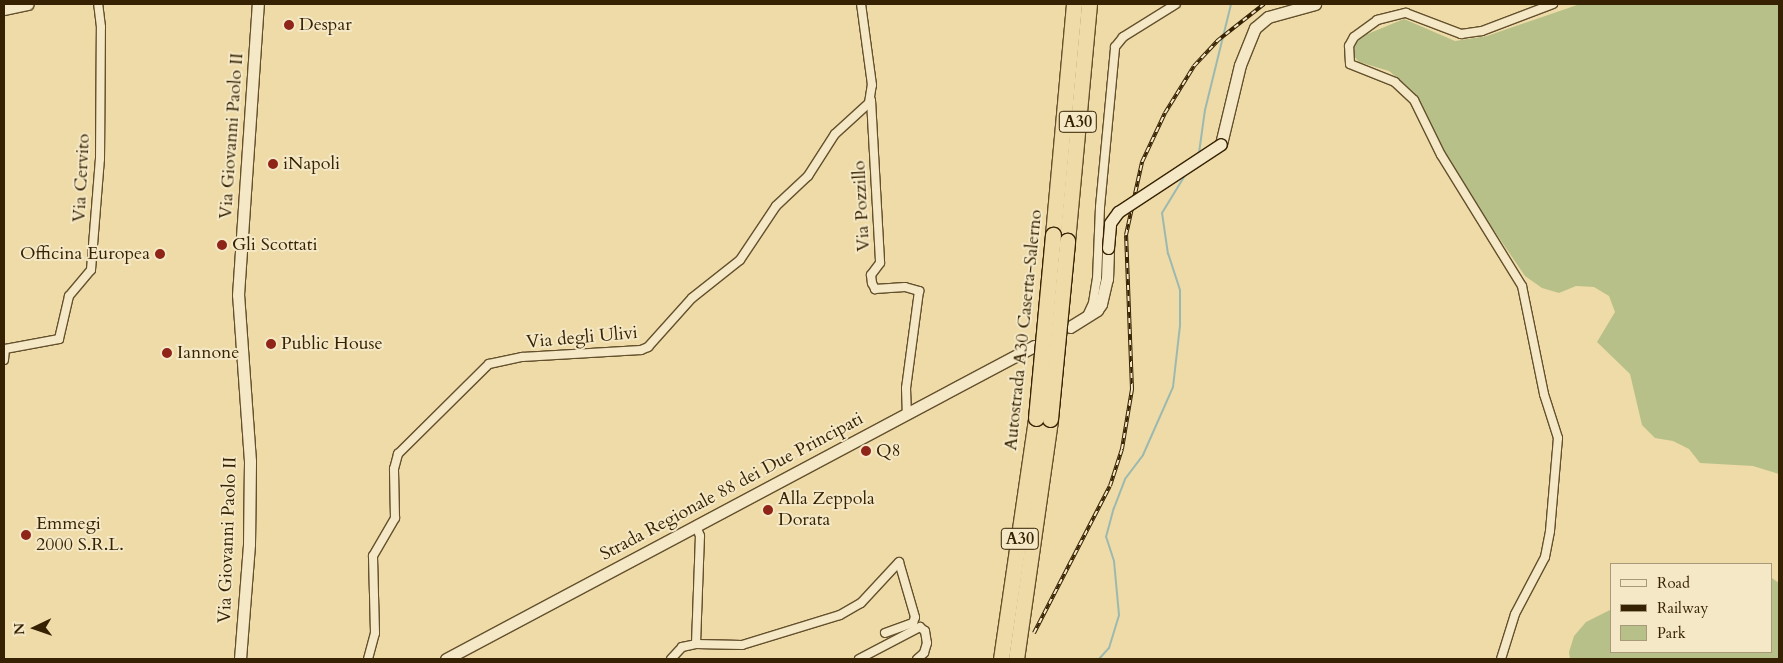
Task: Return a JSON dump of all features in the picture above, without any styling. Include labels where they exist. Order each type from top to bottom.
[{"type":"highway","name":"Autostrada A30 Caserta-Salerno","points":[[1060,238],[1074,4]]},
{"type":"highway","name":"Autostrada A30 Caserta-Salerno","points":[[1016,659],[1043,419],[1060,238],[1089,4]]},
{"type":"highway","name":"Autostrada A30 Caserta-Salerno","points":[[1001,659],[1043,419]]},
{"type":"main road","points":[[4,9],[27,4]]},
{"type":"main road","name":"Via Giovanni Paolo II","points":[[240,659],[249,544],[250,461],[238,295],[258,4]]},
{"type":"main road","points":[[1070,327],[1086,318],[1102,304],[1107,279],[1110,223],[1118,212],[1221,144],[1244,51],[1255,28],[1268,17],[1316,4]]},
{"type":"main road","name":"Strada Regionale 88 dei Due Principati","points":[[446,659],[1034,346]]},
{"type":"street","name":"Via Cervito","points":[[4,360],[5,349],[59,339],[69,296],[91,270],[100,160],[101,27],[98,4]]},
{"type":"street","points":[[861,4],[872,85],[871,98]]},
{"type":"street","points":[[1086,318],[1093,303],[1097,279],[1100,207],[1115,48],[1123,37],[1176,4]]},
{"type":"street","points":[[1501,659],[1515,614],[1545,558],[1550,531],[1558,438],[1544,394],[1522,286],[1441,155],[1414,100],[1395,82],[1350,64],[1349,46],[1354,37],[1376,20],[1406,13],[1461,34],[1482,31],[1553,4]]},
{"type":"street","name":"Via Pozzillo","points":[[871,98],[880,263],[871,275],[872,283],[875,289],[906,288],[919,291],[906,388],[907,413]]},
{"type":"street","name":"Via degli Ulivi","points":[[368,659],[375,633],[373,556],[395,518],[395,461],[407,442],[489,364],[522,357],[630,352],[648,347],[692,298],[740,260],[776,206],[808,176],[835,134],[861,112],[871,98]]},
{"type":"street","points":[[696,526],[700,536],[696,644]]},
{"type":"street","points":[[671,659],[682,647],[696,644],[742,645],[840,615],[861,603],[900,562],[915,617],[913,623],[885,633]]},
{"type":"street","points":[[859,659],[920,627],[926,631],[927,643],[924,653],[917,659]]},
{"type":"green space","points":[[1580,4],[1779,4],[1779,474],[1753,466],[1700,463],[1689,449],[1673,441],[1655,438],[1642,425],[1630,374],[1597,342],[1615,312],[1609,296],[1594,287],[1576,286],[1559,293],[1542,288],[1525,276],[1469,194],[1430,128],[1414,92],[1389,71],[1359,62],[1353,55],[1355,44],[1365,35],[1404,19],[1455,41],[1487,36]]},
{"type":"green space","points":[[1773,579],[1779,583],[1779,659],[1570,659],[1569,652],[1574,636],[1586,622],[1610,610],[1610,653],[1773,653]]},
{"type":"waterway","points":[[1199,153],[1205,110],[1231,4]]},
{"type":"waterway","points":[[1099,659],[1109,648],[1119,615],[1114,561],[1106,537],[1125,479],[1143,455],[1173,387],[1180,326],[1180,290],[1168,254],[1162,213],[1187,172]]},
{"type":"railway","points":[[1034,633],[1110,486],[1122,449],[1132,389],[1126,235],[1142,162],[1165,113],[1194,66],[1217,41],[1264,4]]},
{"type":"place","name":"Despar","points":[[289,25]]},
{"type":"place","name":"iNapoli","points":[[273,164]]},
{"type":"place","name":"Gli Scottati","points":[[222,245]]},
{"type":"place","name":"Officina Europea","points":[[160,254]]},
{"type":"place","name":"Public House","points":[[271,344]]},
{"type":"place","name":"Iannone","points":[[167,353]]},
{"type":"place","name":"Q8","points":[[866,451]]},
{"type":"place","name":"Alla Zeppola Dorata","points":[[768,510]]},
{"type":"place","name":"Emmegi 2000 S.R.L.","points":[[26,535]]}]
